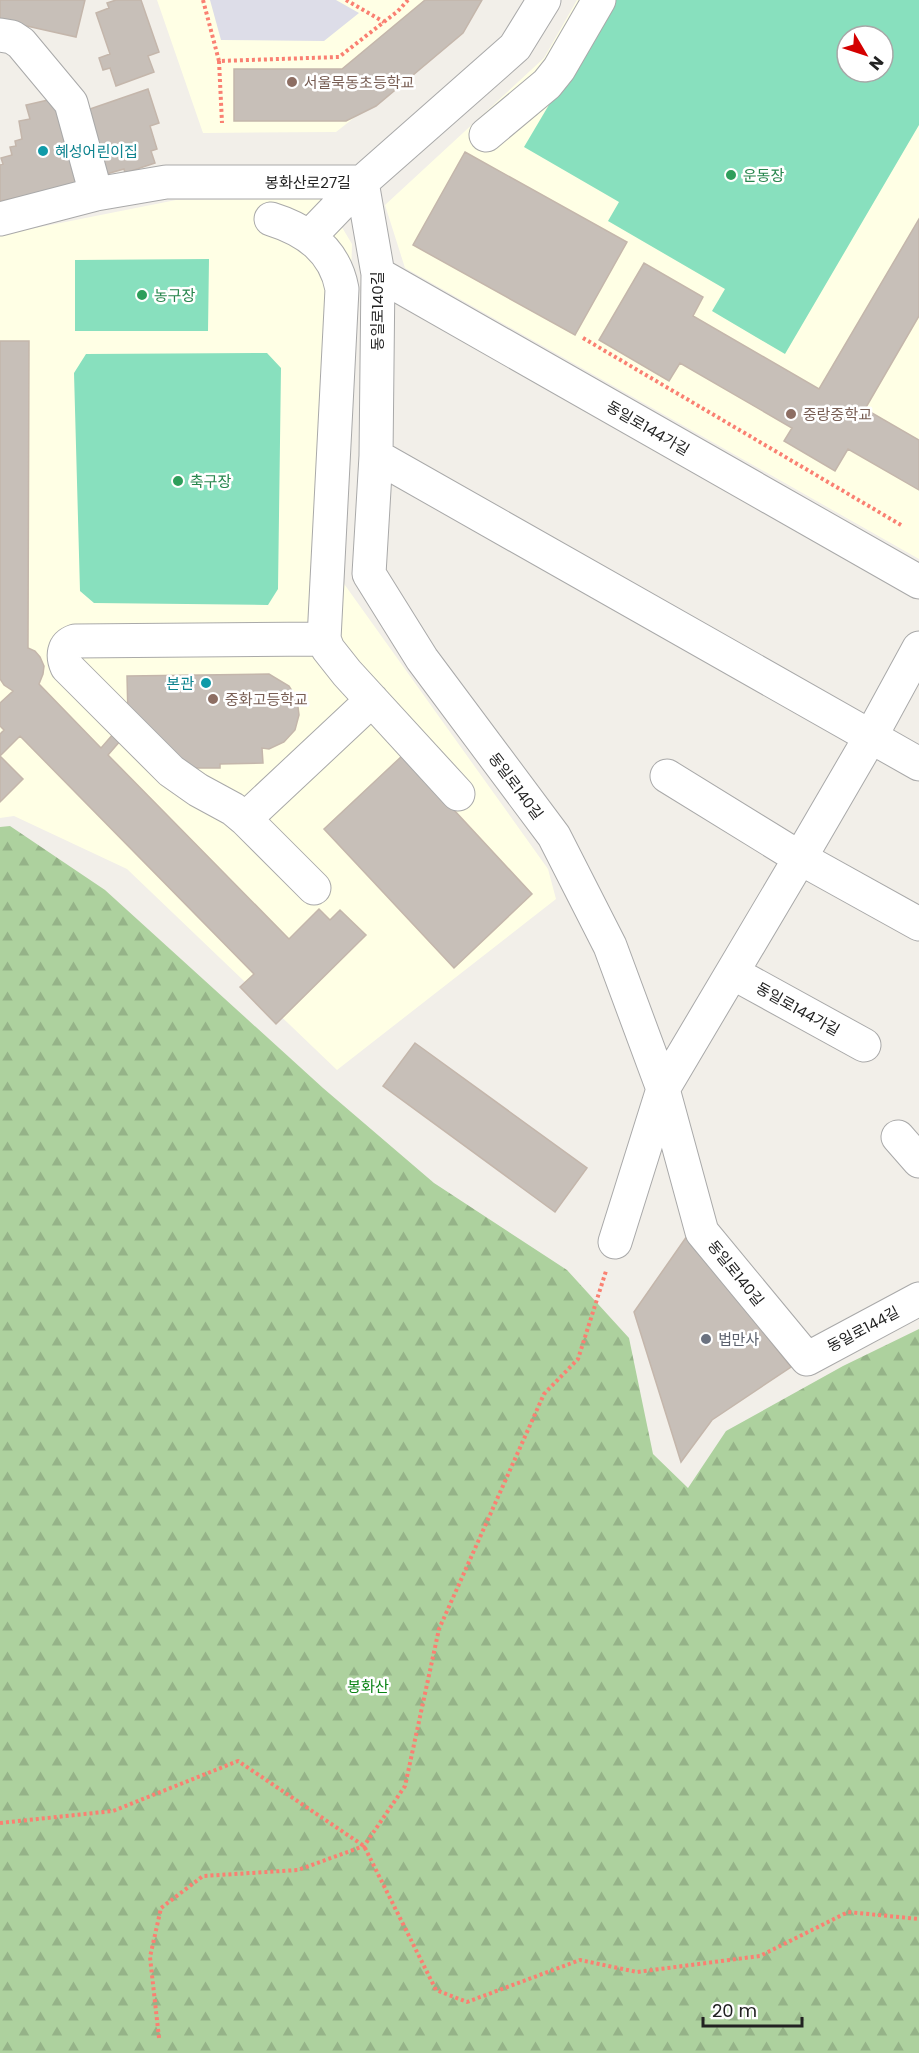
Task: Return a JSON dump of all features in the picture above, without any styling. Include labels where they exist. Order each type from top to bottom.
[{"type":"street","name":"봉화산로27길","points":[[0,219],[96,194],[166,182],[362,182],[515,47],[544,0]]},
{"type":"street","points":[[486,135],[547,84],[559,69],[599,0]]},
{"type":"street","points":[[0,36],[12,37],[21,43],[71,103],[96,194]]},
{"type":"street","points":[[309,237],[362,182]]},
{"type":"street","name":"동일로140길","points":[[362,182],[378,273],[376,456],[369,574],[422,659],[554,836],[610,946],[663,1089],[702,1232],[807,1359]]},
{"type":"street","points":[[271,219],[298,229],[329,256],[336,267],[342,288],[324,639],[337,660],[458,794]]},
{"type":"street","name":"동일로144가길","points":[[378,273],[919,582]]},
{"type":"street","points":[[376,456],[919,764]]},
{"type":"street","points":[[314,888],[233,809],[198,790],[171,771],[67,667],[64,658],[65,648],[75,641],[324,639]]},
{"type":"street","points":[[615,1242],[663,1089],[871,736],[919,648]]},
{"type":"street","points":[[245,819],[372,700]]},
{"type":"street","points":[[667,776],[800,858],[919,924]]},
{"type":"street","name":"동일로144가길","points":[[733,973],[864,1045]]},
{"type":"street","name":"동일로144길","points":[[807,1359],[919,1299]]},
{"type":"path","points":[[203,0],[219,61],[222,123]]},
{"type":"path","points":[[346,0],[384,22]]},
{"type":"path","points":[[219,61],[339,57],[408,0]]},
{"type":"path","points":[[583,338],[901,525]]},
{"type":"path","points":[[159,2038],[150,1957],[161,1908],[203,1876],[298,1870],[364,1846],[405,1786],[439,1629],[544,1394],[578,1359],[615,1242]]},
{"type":"path","points":[[0,1823],[113,1811],[238,1761],[364,1846],[436,1990],[467,2002],[580,1960],[637,1972],[760,1956],[848,1912],[919,1919]]},
{"type":"shaded area","name":"서울묵동초등학교","points":[[157,0],[482,0],[463,32],[336,132],[203,133]]},
{"type":"shaded area","points":[[210,0],[336,0],[359,13],[324,41],[221,40]]},
{"type":"shaded area","name":"중랑중학교","points":[[577,0],[919,0],[919,559],[405,268],[385,205],[544,58]]},
{"type":"shaded area","name":"중화고등학교","points":[[325,199],[352,244],[342,581],[548,869],[556,899],[337,1070],[127,869],[14,816],[0,818],[0,235],[176,200]]},
{"type":"green space","name":"운동장","points":[[611,0],[919,0],[919,125],[785,354],[712,311],[725,289],[608,221],[619,202],[524,147]]},
{"type":"green space","name":"농구장","points":[[209,259],[208,331],[75,331],[75,260]]},
{"type":"green space","name":"축구장","points":[[267,353],[281,368],[278,589],[268,605],[94,603],[80,591],[74,373],[86,354]]},
{"type":"green space","name":"봉화산","points":[[10,826],[105,890],[323,1088],[434,1183],[567,1270],[629,1338],[653,1454],[688,1488],[726,1431],[843,1366],[919,1329],[919,2053],[0,2053],[0,827]]},
{"type":"building","points":[[0,0],[85,0],[76,37],[0,20]]},
{"type":"building","points":[[116,0],[141,0],[159,52],[148,56],[154,72],[116,86],[110,68],[103,70],[99,58],[110,54],[96,13],[109,8],[107,3]]},
{"type":"building","points":[[425,0],[482,0],[463,33],[376,106],[346,121],[234,121],[234,69],[342,69]]},
{"type":"building","points":[[148,89],[159,123],[150,126],[157,149],[151,151],[155,163],[125,173],[124,169],[103,175],[87,110]]},
{"type":"building","name":"혜성어린이집","points":[[57,98],[82,184],[0,201],[0,165],[3,164],[1,158],[12,155],[10,147],[16,146],[15,141],[22,139],[19,121],[30,119],[26,105]]},
{"type":"building","points":[[465,152],[627,242],[575,335],[413,245]]},
{"type":"building","points":[[919,219],[919,316],[865,409],[919,440],[919,490],[848,449],[835,471],[784,441],[792,428],[680,363],[669,381],[599,340],[644,263],[703,297],[693,316],[819,389]]},
{"type":"building","name":"본관","points":[[0,341],[29,341],[28,648],[35,651],[44,666],[39,684],[101,748],[128,717],[127,676],[269,674],[289,686],[297,699],[299,715],[295,730],[284,742],[269,749],[262,748],[263,763],[220,764],[220,768],[195,768],[134,725],[108,755],[289,939],[319,909],[330,920],[340,910],[366,935],[276,1024],[240,987],[254,974],[20,736],[0,756],[0,734],[4,730],[0,726],[0,703],[13,691],[0,679]]},
{"type":"building","points":[[403,755],[532,894],[454,968],[324,829]]},
{"type":"building","points":[[0,756],[23,779],[0,802]]},
{"type":"building","points":[[415,1043],[587,1168],[555,1212],[383,1086]]},
{"type":"building","name":"법만사","points":[[687,1236],[791,1367],[712,1420],[681,1462],[634,1312]]},
{"type":"place","name":"서울묵동초등학교","points":[[292,82]]},
{"type":"place","name":"혜성어린이집","points":[[43,151]]},
{"type":"place","name":"운동장","points":[[731,175]]},
{"type":"place","name":"농구장","points":[[142,295]]},
{"type":"place","name":"중랑중학교","points":[[791,414]]},
{"type":"place","name":"축구장","points":[[178,481]]},
{"type":"place","name":"본관","points":[[206,683]]},
{"type":"place","name":"중화고등학교","points":[[213,699]]},
{"type":"place","name":"법만사","points":[[706,1339]]}]
